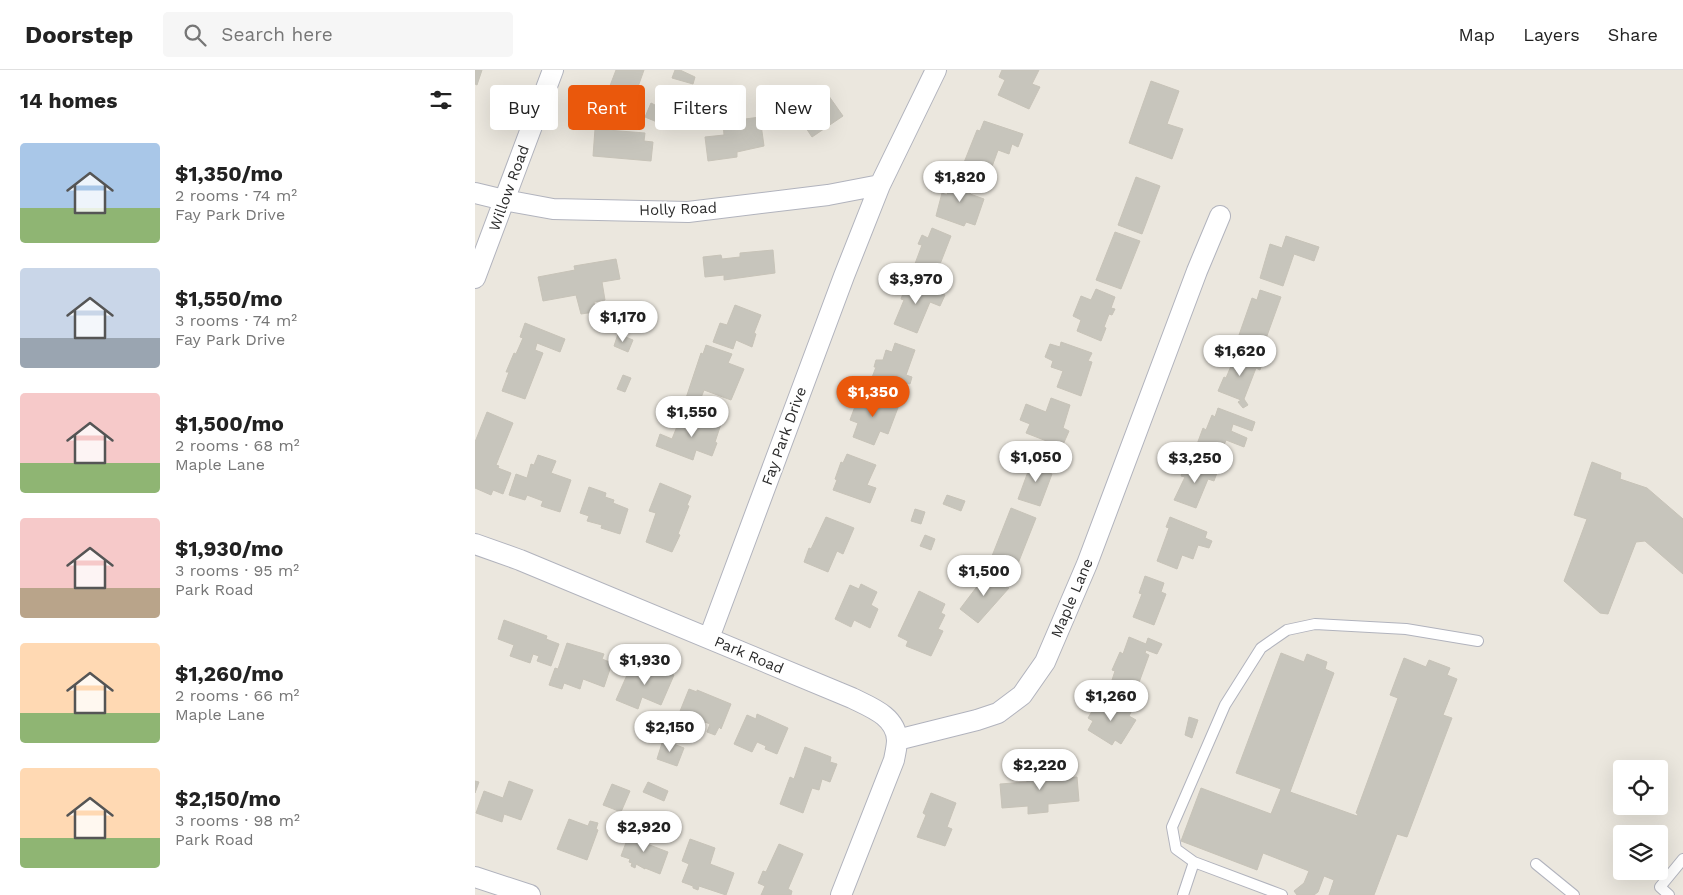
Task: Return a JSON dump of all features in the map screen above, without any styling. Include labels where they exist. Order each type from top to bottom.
[{"type":"street","name":"Willow Road","points":[[475,278],[553,70]]},
{"type":"street","name":"Fay Park Drive","points":[[709,638],[840,285],[880,185],[936,70]]},
{"type":"street","name":"Holly Road","points":[[475,193],[553,209],[689,212],[828,196],[880,185]]},
{"type":"street","name":"Maple Lane","points":[[897,740],[998,713],[1022,695],[1045,662],[1087,564],[1197,271],[1220,216]]},
{"type":"street","name":"Park Road","points":[[475,544],[520,560],[852,698],[885,716],[894,726],[897,740]]},
{"type":"street","points":[[841,895],[894,760],[897,740]]},
{"type":"street","points":[[475,876],[530,895]]},
{"type":"lane","points":[[1282,895],[1194,862],[1177,848],[1172,827],[1225,705],[1261,648],[1287,630],[1315,624],[1406,629],[1477,641]]},
{"type":"lane","points":[[1669,895],[1660,886],[1683,859]]},
{"type":"lane","points":[[1183,895],[1194,862]]},
{"type":"lane","points":[[1536,864],[1574,895]]},
{"type":"building","points":[[475,70],[482,70],[477,85],[475,84]]},
{"type":"building","points":[[616,70],[644,70],[639,85],[610,85]]},
{"type":"building","points":[[675,70],[680,70],[695,77],[693,84],[672,78]]},
{"type":"building","points":[[1002,70],[1039,70],[1032,84],[1040,87],[1029,109],[998,95],[1005,80],[999,77]]},
{"type":"building","points":[[1151,81],[1179,91],[1167,124],[1183,129],[1172,159],[1129,143]]},
{"type":"building","points":[[830,98],[843,116],[830,125]]},
{"type":"building","points":[[651,103],[655,105],[655,121],[645,117]]},
{"type":"building","points":[[756,118],[756,130],[762,130],[764,146],[737,152],[737,157],[708,161],[705,137],[724,135],[724,130],[746,130],[746,119]]},
{"type":"building","points":[[984,121],[1023,134],[1018,147],[1012,144],[1009,154],[998,150],[989,175],[963,165],[977,130],[980,131]]},
{"type":"building","points":[[595,130],[645,133],[644,141],[653,142],[651,161],[593,156]]},
{"type":"building","points":[[807,130],[822,130],[812,137]]},
{"type":"building","points":[[953,175],[974,183],[970,194],[984,199],[975,225],[966,222],[964,226],[936,216],[942,193],[947,195]]},
{"type":"building","points":[[1136,177],[1160,186],[1142,234],[1118,225]]},
{"type":"building","points":[[932,228],[951,236],[935,277],[913,269],[922,245],[918,244],[922,235],[928,238]]},
{"type":"building","points":[[1115,232],[1140,241],[1121,289],[1096,280]]},
{"type":"building","points":[[1286,236],[1319,247],[1314,261],[1294,254],[1283,286],[1260,278],[1270,244],[1282,248]]},
{"type":"building","points":[[773,250],[775,273],[724,280],[724,275],[705,277],[703,257],[721,255],[722,259],[740,257],[740,253]]},
{"type":"building","points":[[616,259],[620,279],[602,282],[605,300],[594,302],[594,312],[581,314],[576,295],[543,301],[538,277],[575,270],[574,266]]},
{"type":"building","points":[[908,280],[945,295],[940,306],[930,302],[917,333],[894,324],[904,300],[901,299]]},
{"type":"building","points":[[1096,289],[1115,297],[1111,308],[1115,309],[1112,315],[1109,314],[1101,341],[1077,331],[1081,320],[1073,316],[1081,296],[1091,300]]},
{"type":"building","points":[[1260,290],[1281,297],[1264,344],[1239,335],[1252,298],[1257,300]]},
{"type":"building","points":[[735,305],[761,315],[754,333],[756,334],[752,347],[736,340],[733,349],[713,342],[720,323],[727,325]]},
{"type":"building","points":[[525,323],[565,339],[560,352],[537,343],[535,350],[543,353],[525,399],[502,391],[509,372],[506,372],[523,338],[520,337]]},
{"type":"building","points":[[618,334],[633,340],[628,352],[614,346]]},
{"type":"building","points":[[1061,342],[1092,353],[1088,361],[1092,362],[1081,396],[1057,387],[1063,371],[1051,367],[1053,361],[1045,357],[1050,344],[1060,347]]},
{"type":"building","points":[[895,343],[915,350],[906,375],[912,377],[910,384],[903,382],[901,390],[871,380],[876,367],[874,367],[876,360],[883,360],[886,350],[892,352]]},
{"type":"building","points":[[706,345],[732,354],[728,363],[744,369],[731,400],[704,390],[699,403],[686,398],[701,353],[703,354]]},
{"type":"building","points":[[1238,352],[1263,361],[1260,370],[1256,368],[1244,399],[1248,405],[1243,408],[1238,402],[1241,400],[1218,391],[1231,366],[1227,364],[1230,358],[1235,360]]},
{"type":"building","points":[[623,375],[631,378],[625,392],[617,389]]},
{"type":"building","points":[[866,393],[899,405],[888,434],[880,431],[874,445],[853,437],[858,423],[850,420],[857,401],[862,403]]},
{"type":"building","points":[[1051,398],[1070,405],[1063,428],[1069,431],[1062,447],[1026,433],[1030,424],[1020,420],[1026,404],[1046,412]]},
{"type":"building","points":[[1218,408],[1255,422],[1252,431],[1233,424],[1231,431],[1247,438],[1244,447],[1226,440],[1220,456],[1196,447],[1203,428],[1206,430],[1212,415],[1215,417]]},
{"type":"building","points":[[487,412],[513,423],[496,465],[499,466],[498,468],[511,473],[503,494],[493,490],[491,495],[475,488],[475,442]]},
{"type":"building","points":[[694,413],[721,424],[712,456],[696,450],[693,460],[656,446],[660,434],[672,439],[678,424],[688,427]]},
{"type":"building","points":[[847,454],[876,465],[867,485],[876,488],[870,503],[833,490],[841,462],[843,463]]},
{"type":"building","points":[[538,455],[556,461],[551,473],[571,480],[560,512],[541,506],[543,501],[527,495],[525,500],[509,495],[516,474],[527,478],[531,464],[534,465]]},
{"type":"building","points":[[1033,458],[1051,465],[1048,473],[1052,474],[1040,506],[1018,499]]},
{"type":"building","points":[[1193,461],[1218,470],[1214,481],[1208,479],[1196,508],[1174,500],[1185,477],[1181,476],[1184,468],[1189,470]]},
{"type":"building","points":[[1592,462],[1621,473],[1620,479],[1647,488],[1683,519],[1683,574],[1645,541],[1636,542],[1608,614],[1600,613],[1564,581],[1587,519],[1574,515]]},
{"type":"building","points":[[660,483],[691,496],[678,534],[680,535],[672,552],[646,542],[656,513],[649,511]]},
{"type":"building","points":[[589,487],[606,493],[605,497],[614,500],[613,503],[628,509],[620,534],[601,528],[602,525],[587,521],[589,516],[580,513]]},
{"type":"building","points":[[947,495],[965,501],[961,511],[943,504]]},
{"type":"building","points":[[1011,508],[1036,518],[1017,566],[992,556]]},
{"type":"building","points":[[915,509],[925,512],[921,524],[911,521]]},
{"type":"building","points":[[826,517],[854,528],[843,554],[837,551],[828,572],[804,562],[809,548],[811,549]]},
{"type":"building","points":[[1170,517],[1207,532],[1205,538],[1212,541],[1209,548],[1198,545],[1193,559],[1182,555],[1177,569],[1157,561],[1169,528],[1166,527]]},
{"type":"building","points":[[925,535],[935,539],[931,550],[920,546]]},
{"type":"building","points":[[984,569],[1009,588],[978,623],[960,609],[982,580],[978,577]]},
{"type":"building","points":[[1145,576],[1164,583],[1161,592],[1166,594],[1154,625],[1133,617],[1142,594],[1139,593]]},
{"type":"building","points":[[861,584],[877,592],[871,605],[878,609],[870,628],[854,620],[851,627],[835,619],[850,585],[859,589]]},
{"type":"building","points":[[919,591],[945,604],[941,613],[945,615],[938,629],[943,631],[931,656],[906,646],[908,641],[898,636]]},
{"type":"building","points":[[504,620],[547,636],[546,639],[559,644],[551,666],[537,661],[539,656],[533,654],[530,663],[510,656],[514,645],[498,639]]},
{"type":"building","points":[[1129,637],[1146,644],[1148,638],[1162,644],[1157,654],[1146,650],[1145,653],[1149,655],[1137,688],[1134,689],[1112,680],[1115,671],[1112,670],[1120,652],[1123,654]]},
{"type":"building","points":[[567,643],[604,654],[602,659],[612,663],[604,687],[583,679],[580,689],[564,683],[562,689],[549,685],[555,668],[558,669]]},
{"type":"building","points":[[1281,653],[1304,662],[1307,654],[1327,662],[1325,669],[1334,673],[1290,792],[1357,816],[1358,814],[1356,813],[1398,698],[1390,695],[1404,658],[1426,667],[1429,660],[1450,668],[1447,675],[1457,679],[1443,715],[1452,718],[1407,837],[1397,834],[1374,895],[1329,895],[1334,880],[1324,876],[1318,892],[1314,895],[1297,895],[1294,891],[1304,883],[1309,871],[1263,853],[1257,870],[1181,841],[1201,788],[1271,814],[1281,789],[1236,773]]},
{"type":"building","points":[[640,663],[674,675],[661,705],[642,697],[638,709],[616,700],[631,666],[638,669]]},
{"type":"building","points":[[689,689],[697,692],[697,690],[731,704],[721,729],[719,727],[715,735],[707,732],[710,724],[705,722],[704,725],[695,721],[691,732],[674,726]]},
{"type":"building","points":[[1111,699],[1131,712],[1129,716],[1136,720],[1121,744],[1115,740],[1112,745],[1088,730],[1093,721],[1088,718],[1097,703],[1105,709]]},
{"type":"building","points":[[757,714],[788,728],[777,754],[765,749],[766,746],[757,742],[752,752],[734,744],[747,715],[756,719]]},
{"type":"building","points":[[1189,717],[1198,720],[1192,738],[1185,735]]},
{"type":"building","points":[[663,740],[684,748],[677,766],[657,759]]},
{"type":"building","points":[[805,747],[831,757],[830,762],[837,764],[830,782],[822,779],[819,790],[812,788],[803,813],[780,804],[790,777],[794,779]]},
{"type":"building","points":[[1051,767],[1054,779],[1077,777],[1079,801],[1048,804],[1048,812],[1028,814],[1028,806],[1002,808],[1000,784],[1027,782],[1026,772],[1034,771],[1034,768]]},
{"type":"building","points":[[475,781],[479,782],[475,793]]},
{"type":"building","points":[[509,781],[533,790],[521,820],[504,814],[502,822],[476,813],[484,791],[503,798]]},
{"type":"building","points":[[648,782],[668,791],[664,801],[643,792]]},
{"type":"building","points":[[612,784],[630,791],[621,812],[603,805]]},
{"type":"building","points":[[931,793],[956,803],[947,827],[952,829],[945,846],[917,837],[926,815],[923,813]]},
{"type":"building","points":[[569,819],[588,826],[590,821],[598,823],[596,829],[598,830],[587,860],[557,849]]},
{"type":"building","points":[[640,831],[651,835],[647,844],[668,852],[660,874],[636,864],[635,868],[631,866],[630,859],[621,856],[630,832],[635,834],[633,839],[636,840]]},
{"type":"building","points":[[690,839],[715,848],[710,864],[734,873],[726,895],[699,886],[698,890],[682,882],[689,864],[682,861]]},
{"type":"building","points":[[779,844],[803,854],[788,889],[792,891],[791,895],[761,895],[765,886],[758,883],[763,871],[766,872]]}]
